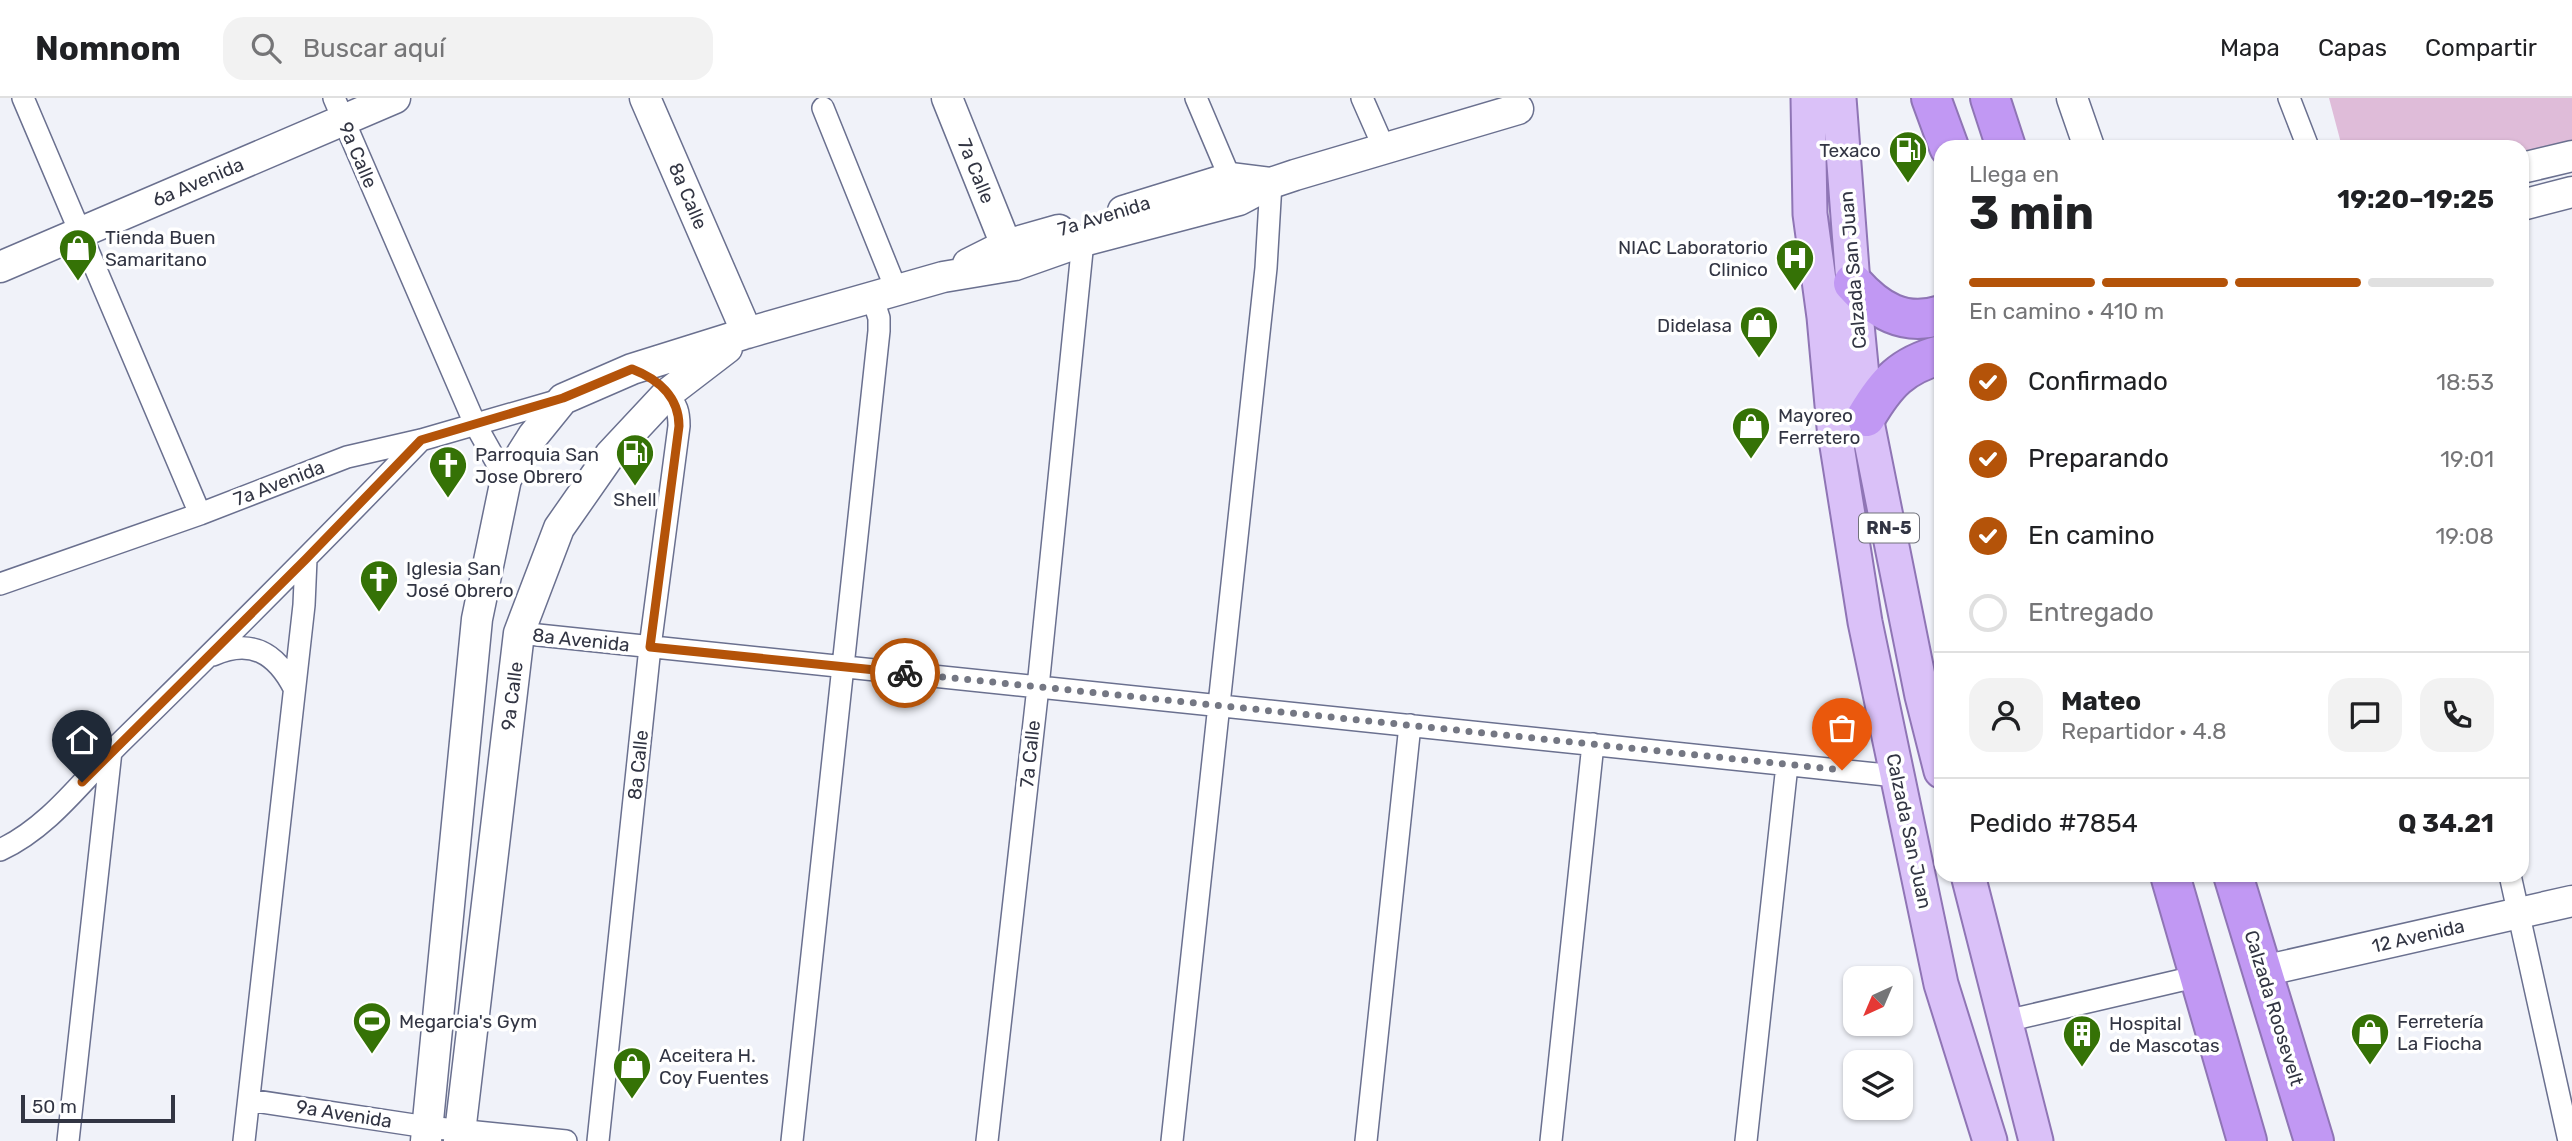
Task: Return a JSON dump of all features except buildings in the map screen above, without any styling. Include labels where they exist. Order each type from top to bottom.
[{"type":"highway","points":[[1931,98],[1946,140]]},
{"type":"highway","points":[[1994,100],[2004,140]]},
{"type":"highway","points":[[1853,283],[1870,302],[1890,315],[1914,320],[1934,316]]},
{"type":"highway","points":[[1866,417],[1880,393],[1898,374],[1921,360],[1934,357]]},
{"type":"highway","points":[[2172,882],[2247,1141]]},
{"type":"highway","name":"Calzada Roosevelt","points":[[2235,882],[2314,1141]]},
{"type":"main road","name":"6a Avenida","points":[[0,267],[79,233],[338,109],[396,98]]},
{"type":"main road","name":"8a Calle","points":[[645,98],[747,333]]},
{"type":"main road","name":"7a Calle","points":[[947,98],[1006,245]]},
{"type":"main road","points":[[1798,98],[1810,214]]},
{"type":"main road","name":"Calzada San Juan","points":[[1808,98],[1810,214],[1824,317],[1836,440],[1865,622],[1941,984],[1990,1141]]},
{"type":"main road","name":"Calzada San Juan","points":[[1839,98],[1866,417],[1932,693]]},
{"type":"main road","points":[[2072,98],[2087,140]]},
{"type":"main road","name":"7a Avenida","points":[[632,369],[884,293],[943,277],[1014,265],[1083,241],[1239,200],[1271,183],[1518,109]]},
{"type":"main road","points":[[2529,167],[2571,160]]},
{"type":"main road","name":"7a Avenida","points":[[943,277],[1006,245],[1230,178],[1271,183]]},
{"type":"main road","points":[[2529,203],[2572,192]]},
{"type":"main road","points":[[982,270],[1006,245]]},
{"type":"main road","name":"9a Calle","points":[[460,1135],[519,634],[559,528],[610,455],[667,394],[747,333]]},
{"type":"main road","points":[[427,1134],[477,619],[506,479],[533,436],[563,398],[632,369],[650,378],[667,394]]},
{"type":"main road","points":[[1970,882],[2036,1141]]},
{"type":"main road","name":"12 Avenida","points":[[2263,971],[2572,901]]},
{"type":"street","points":[[23,98],[200,514]]},
{"type":"street","points":[[1196,98],[1230,178]]},
{"type":"street","points":[[1362,98],[1384,148]]},
{"type":"street","points":[[2289,98],[2305,140]]},
{"type":"street","points":[[792,1141],[878,318],[884,293],[823,108]]},
{"type":"street","name":"9a Calle","points":[[338,109],[475,424],[506,479]]},
{"type":"street","points":[[1172,1141],[1266,268],[1271,183]]},
{"type":"street","name":"7a Calle","points":[[987,1141],[1038,687],[1083,241]]},
{"type":"street","name":"8a Calle","points":[[598,1141],[650,647],[679,426],[676,403],[667,394]]},
{"type":"street","name":"7a Avenida","points":[[0,584],[200,514],[347,457],[421,440],[563,398]]},
{"type":"street","points":[[0,849],[53,813],[111,751],[306,559],[421,440]]},
{"type":"street","points":[[244,1141],[304,604],[306,559]]},
{"type":"street","name":"8a Avenida","points":[[519,634],[1896,776]]},
{"type":"street","points":[[208,657],[227,648],[258,651],[268,655],[284,669],[294,688]]},
{"type":"street","points":[[1366,1141],[1410,726]]},
{"type":"street","points":[[1552,1141],[1593,744]]},
{"type":"street","points":[[68,1141],[111,751]]},
{"type":"street","points":[[1746,1141],[1787,765]]},
{"type":"street","points":[[2512,882],[2569,1141]]},
{"type":"street","points":[[2006,1021],[2199,976]]},
{"type":"street","name":"9a Avenida","points":[[249,1100],[427,1134],[565,1141]]},
{"type":"shaded area","points":[[2329,98],[2572,98],[2572,141],[2529,152],[2529,140],[2340,140]]},
{"type":"way so far","points":[[905,673],[1842,770]]},
{"type":"place","name":"Texaco","points":[[1908,184]]},
{"type":"place","name":"Tienda Buen Samaritano","points":[[78,282]]},
{"type":"place","name":"NIAC Laboratorio Clinico","points":[[1795,292]]},
{"type":"place","name":"Didelasa","points":[[1759,359]]},
{"type":"place","name":"Mayoreo Ferretero","points":[[1751,460]]},
{"type":"place","name":"Shell","points":[[635,487]]},
{"type":"place","name":"Parroquia San Jose Obrero","points":[[448,499]]},
{"type":"place","name":"Iglesia San José Obrero","points":[[379,613]]},
{"type":"place","name":"Megarcia's Gym","points":[[372,1055]]},
{"type":"place","name":"Ferretería La Fiocha","points":[[2370,1066]]},
{"type":"place","name":"Hospital de Mascotas","points":[[2082,1068]]},
{"type":"place","name":"Aceitera H. Coy Fuentes","points":[[632,1100]]},
{"type":"route","points":[[82,782],[421,440],[563,398],[632,369],[650,378],[676,403],[679,412],[650,647],[905,673]]}]
